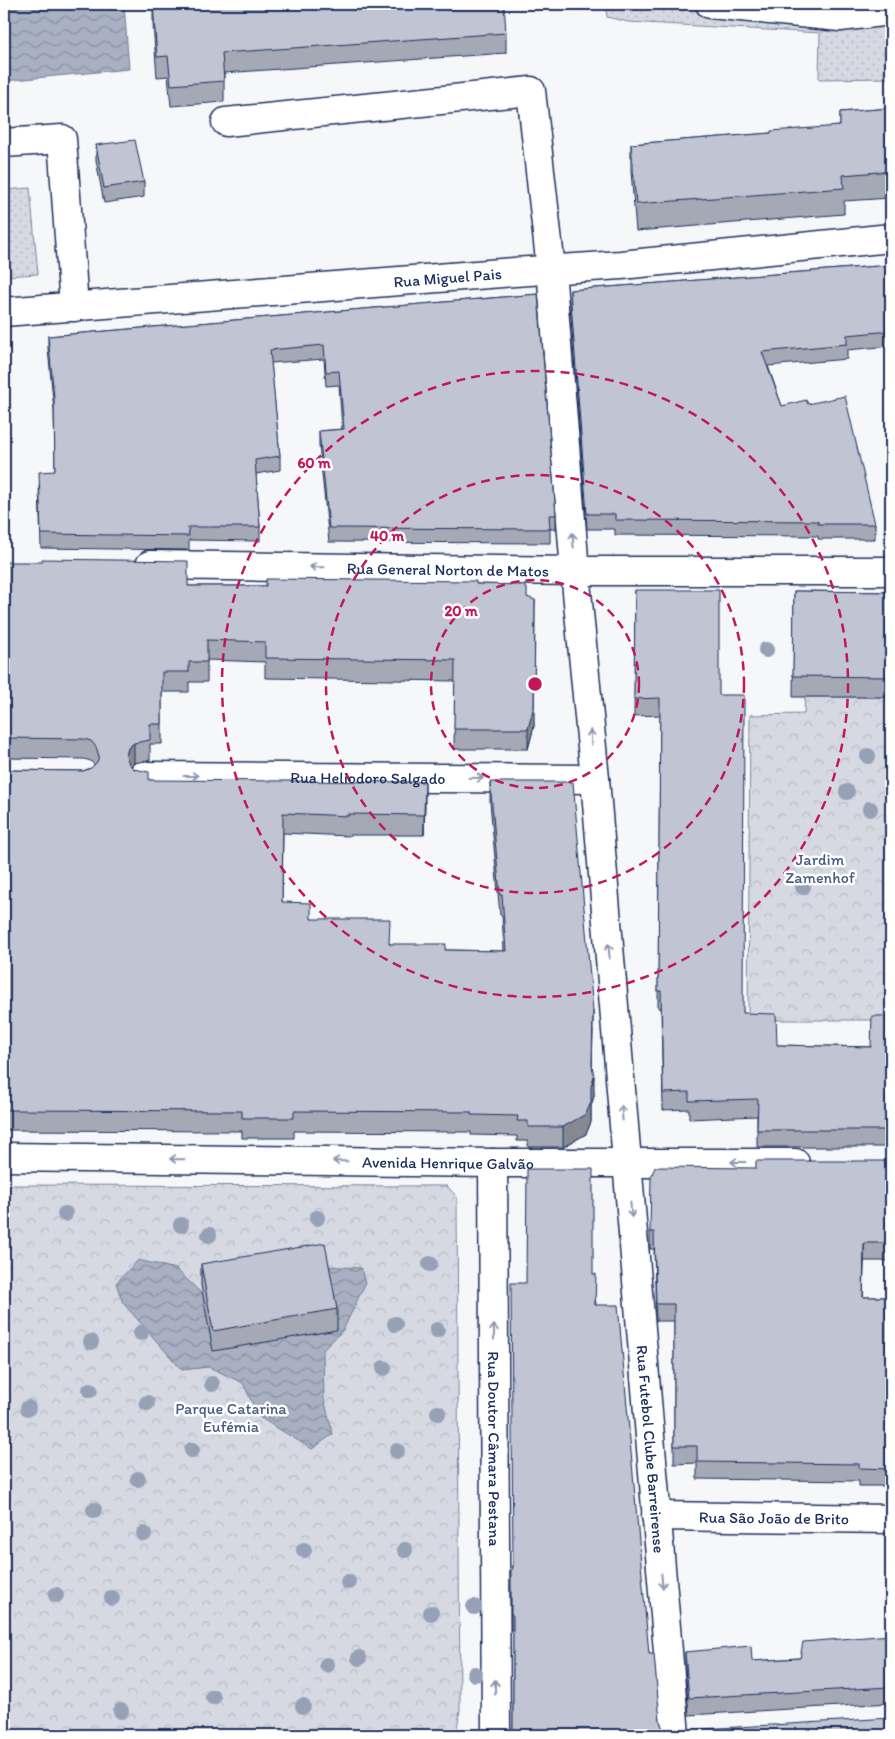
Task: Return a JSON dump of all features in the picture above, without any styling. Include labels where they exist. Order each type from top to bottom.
[{"type":"street","points":[[710,4],[840,17],[891,11]]},
{"type":"street","name":"Rua Futebol Clube Barreirense","points":[[226,122],[531,91],[551,269],[675,1735]]},
{"type":"street","points":[[4,143],[62,139],[74,306]]},
{"type":"street","name":"Rua Miguel Pais","points":[[4,312],[631,264],[891,238]]},
{"type":"street","name":"Rua General Norton de Matos","points":[[123,565],[891,571]]},
{"type":"street","name":"Rua Heliodoro Salgado","points":[[142,776],[595,780]]},
{"type":"street","name":"Avenida Henrique Galvão","points":[[4,1157],[823,1163]]},
{"type":"street","name":"Rua Doutor Câmara Pestana","points":[[493,1162],[496,1735]]},
{"type":"street","name":"Rua São João de Brito","points":[[656,1516],[891,1519]]},
{"type":"green space","points":[[622,4],[891,4],[891,78],[819,79],[820,33],[628,22],[607,17],[606,8]]},
{"type":"green space","points":[[30,188],[38,274],[4,276],[4,190]]},
{"type":"green space","name":"Jardim Zamenhof","points":[[805,697],[891,697],[891,1020],[748,1020],[750,715],[804,714]]},
{"type":"green space","name":"Parque Catarina Eufémia","points":[[4,1185],[447,1186],[457,1197],[460,1710],[456,1735],[4,1735]]},
{"type":"water","points":[[4,4],[124,4],[129,69],[4,81]]},
{"type":"water","points":[[138,1260],[176,1269],[200,1292],[224,1302],[322,1266],[361,1268],[365,1284],[343,1330],[323,1350],[324,1399],[333,1434],[312,1449],[259,1417],[243,1383],[209,1367],[182,1370],[123,1303],[116,1283]]},
{"type":"building","points":[[153,4],[504,4],[506,33],[222,53],[224,81],[171,85],[168,56],[157,57]]},
{"type":"building","points":[[891,108],[891,171],[843,175],[844,188],[636,204],[631,144],[840,126],[840,112]]},
{"type":"building","points":[[135,140],[144,182],[104,188],[96,145]]},
{"type":"building","points":[[891,265],[891,331],[847,335],[847,344],[762,352],[782,406],[806,400],[808,404],[845,396],[875,524],[818,524],[818,521],[615,520],[615,514],[587,514],[570,290]]},
{"type":"building","points":[[538,294],[556,515],[549,515],[550,529],[329,528],[319,431],[344,429],[339,371],[326,372],[324,345],[270,350],[280,456],[255,460],[260,527],[188,527],[189,536],[41,534],[39,472],[55,471],[54,397],[48,336]]},
{"type":"building","points":[[42,559],[188,561],[188,586],[266,586],[266,579],[476,581],[476,584],[524,585],[527,588],[527,597],[535,600],[534,706],[528,729],[454,729],[455,660],[265,658],[265,642],[207,640],[207,662],[189,662],[189,672],[162,672],[162,724],[150,724],[150,740],[134,743],[128,748],[126,756],[129,764],[134,769],[149,772],[149,780],[425,782],[424,815],[348,814],[349,816],[283,813],[282,902],[311,903],[311,919],[390,919],[389,944],[446,944],[445,950],[506,951],[490,782],[573,782],[593,1011],[592,1065],[594,1076],[591,1086],[591,1102],[586,1114],[563,1127],[528,1127],[528,1121],[517,1121],[518,1116],[471,1115],[471,1112],[294,1111],[294,1118],[242,1118],[242,1111],[4,1110],[4,770],[83,771],[91,768],[97,762],[99,756],[96,747],[91,741],[84,739],[4,738],[4,562],[42,562]]},
{"type":"building","points":[[635,590],[719,590],[719,695],[744,695],[743,1013],[776,1014],[777,1045],[871,1047],[872,1016],[891,1016],[891,1130],[757,1130],[758,1099],[689,1101],[689,1092],[663,1093],[661,991],[658,991],[660,698],[634,699]]},
{"type":"building","points":[[794,591],[891,592],[891,677],[793,676]]},
{"type":"building","points":[[756,1161],[891,1161],[891,1243],[864,1243],[863,1297],[891,1297],[891,1469],[859,1468],[859,1464],[697,1462],[697,1446],[674,1446],[674,1304],[656,1304],[654,1232],[650,1232],[651,1177],[655,1167],[756,1168]]},
{"type":"building","points":[[527,1169],[593,1169],[593,1274],[596,1274],[595,1305],[618,1305],[649,1654],[654,1654],[662,1727],[668,1733],[676,1734],[686,1730],[891,1718],[891,1735],[513,1735],[511,1283],[526,1283]]},
{"type":"building","points":[[325,1243],[337,1309],[213,1331],[201,1264]]},
{"type":"building","points":[[891,1635],[891,1687],[689,1698],[685,1652],[751,1646],[752,1661],[800,1658],[803,1642]]}]
